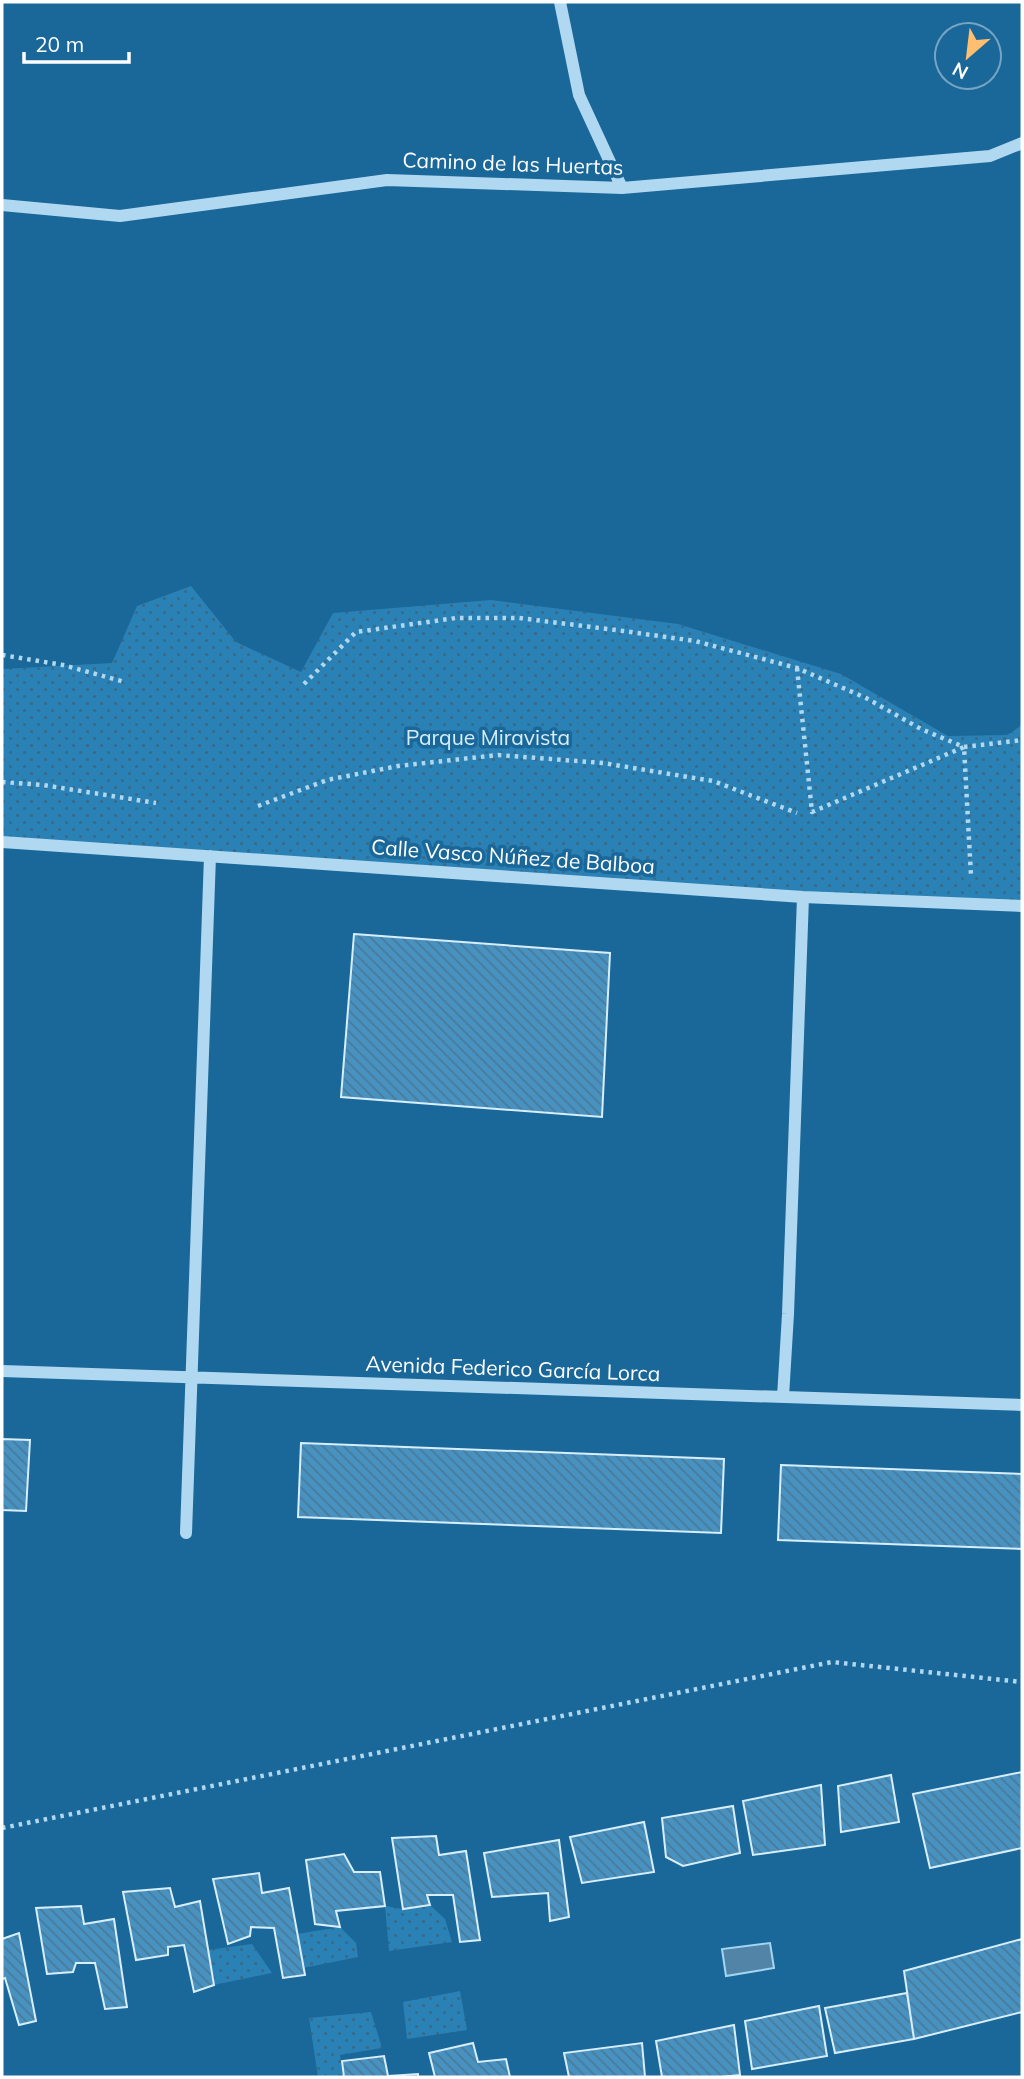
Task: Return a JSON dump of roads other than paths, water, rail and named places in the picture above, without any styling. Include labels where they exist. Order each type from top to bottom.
[{"type":"street","points":[[560,2],[579,95],[622,188]]},
{"type":"street","name":"Camino de las Huertas","points":[[2,205],[120,216],[387,180],[622,188],[990,156],[1022,143]]},
{"type":"street","name":"Calle Vasco Núñez de Balboa","points":[[2,842],[803,897],[1022,906]]},
{"type":"street","points":[[186,1533],[210,856]]},
{"type":"street","points":[[783,1397],[803,897]]},
{"type":"street","name":"Avenida Federico García Lorca","points":[[2,1371],[1022,1405]]},
{"type":"park label","name":"Parque Miravista","points":[[488,738]]}]
